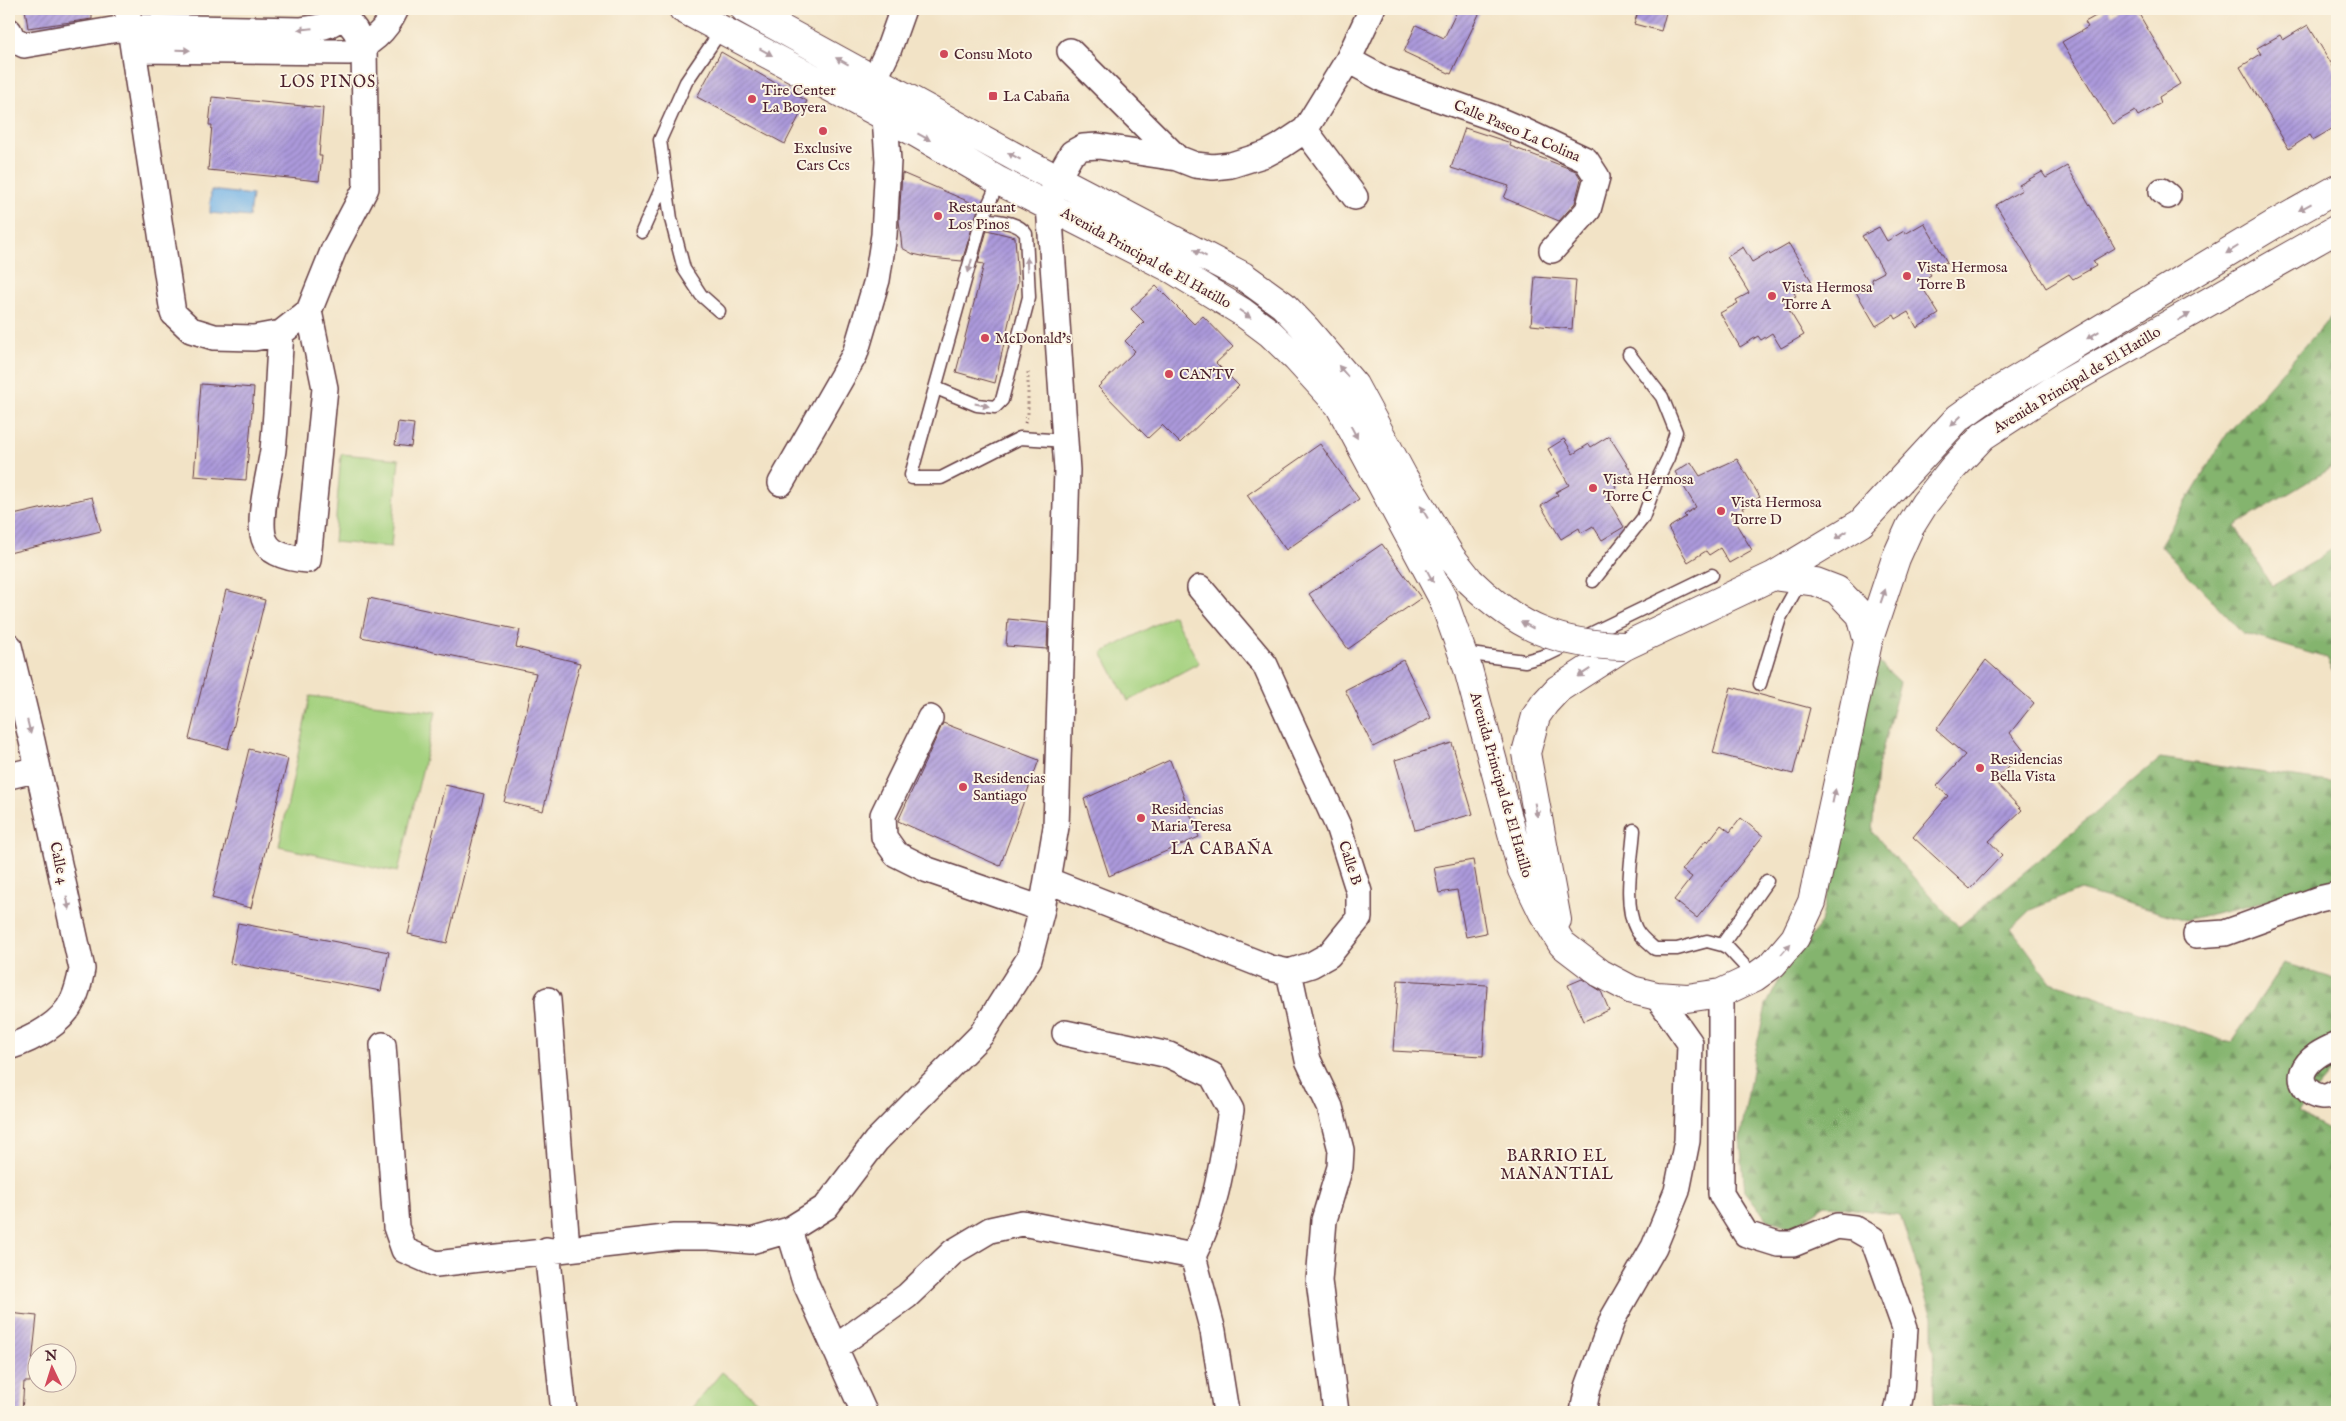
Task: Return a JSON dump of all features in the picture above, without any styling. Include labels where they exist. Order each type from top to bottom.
[{"type":"main road","name":"Avenida Principal de El Hatillo","points":[[683,9],[885,117],[999,181],[1174,270],[1242,312],[1270,333],[1339,405],[1443,599],[1462,653],[1522,870],[1543,913],[1562,944],[1600,973],[1632,990],[1657,996],[1687,998],[1721,993],[1755,977],[1773,964],[1795,938],[1812,902],[1868,642],[1896,558],[1910,527],[1925,503],[1953,468],[1983,436],[2052,391],[2337,228]]},
{"type":"main road","name":"Avenida Principal de El Hatillo","points":[[745,9],[875,78],[1057,179],[1243,276],[1283,306],[1307,330],[1354,385],[1404,478],[1451,557],[1470,581],[1493,603],[1527,626],[1550,636],[1585,644],[1625,646],[1773,576],[1861,523],[1958,418],[1986,398],[2273,224],[2337,189]]},
{"type":"main road","points":[[1773,576],[1816,582],[1837,590],[1861,615],[1868,642]]},
{"type":"main road","points":[[1562,944],[1528,772],[1526,753],[1530,733],[1536,716],[1558,689],[1625,646]]},
{"type":"street","points":[[130,28],[348,52],[364,47],[378,36],[396,9]]},
{"type":"street","points":[[875,78],[888,52],[903,9]]},
{"type":"street","points":[[383,1045],[396,1227],[404,1250],[436,1264],[674,1237],[709,1237],[751,1241],[789,1230],[826,1207],[876,1141],[981,1035],[1029,959],[1042,909],[1056,827],[1067,470],[1049,206],[1057,179],[1072,153],[1090,146],[1177,158],[1195,165],[1231,165],[1266,154],[1305,130],[1348,60],[1372,9]]},
{"type":"street","points":[[9,31],[12,38],[24,45],[130,28],[301,30],[326,26],[345,12],[364,47],[366,188],[334,249],[309,311],[281,333],[254,338],[214,337],[191,330],[173,313],[130,28]]},
{"type":"street","points":[[1070,51],[1177,158]]},
{"type":"street","name":"Calle Paseo La Colina","points":[[1348,60],[1385,80],[1491,117],[1586,160],[1597,177],[1588,210],[1552,250]]},
{"type":"street","points":[[781,483],[855,354],[877,280],[884,235],[888,161],[885,117]]},
{"type":"street","points":[[1305,130],[1355,196]]},
{"type":"street","points":[[281,333],[273,451],[262,514],[265,541],[272,548],[289,558],[308,560],[325,388],[309,311]]},
{"type":"street","name":"Calle B","points":[[1200,588],[1265,665],[1338,826],[1359,892],[1359,918],[1329,955],[1312,965],[1289,972]]},
{"type":"street","name":"Calle 4","points":[[9,646],[82,969],[73,1000],[56,1022],[30,1040],[9,1047]]},
{"type":"street","points":[[930,718],[883,815],[884,838],[896,854],[928,870],[1042,909]]},
{"type":"street","points":[[9,776],[38,769]]},
{"type":"street","points":[[1048,881],[1270,968],[1289,972],[1308,1060],[1330,1108],[1341,1150],[1340,1167],[1324,1220],[1319,1281],[1336,1412]]},
{"type":"street","points":[[2196,935],[2225,933],[2319,899],[2337,895]]},
{"type":"street","points":[[1721,993],[1721,1194],[1746,1234],[1778,1244],[1794,1244],[1837,1226],[1854,1228],[1873,1239],[1905,1328],[1901,1393],[1897,1412]]},
{"type":"street","points":[[1583,1412],[1588,1387],[1613,1318],[1654,1247],[1677,1191],[1687,1141],[1690,1043],[1657,996]]},
{"type":"street","points":[[548,1000],[564,1412]]},
{"type":"street","points":[[1065,1033],[1169,1055],[1212,1075],[1231,1110],[1214,1197],[1201,1241],[1193,1256],[1213,1331],[1226,1412]]},
{"type":"street","points":[[1690,1043],[1720,1035]]},
{"type":"street","points":[[2337,1045],[2312,1059],[2303,1072],[2303,1084],[2312,1094],[2324,1098],[2337,1092]]},
{"type":"street","points":[[836,1347],[907,1296],[953,1252],[990,1230],[1022,1223],[1193,1256]]},
{"type":"street","points":[[789,1230],[805,1282],[818,1315],[836,1347],[864,1412]]},
{"type":"lane","points":[[719,311],[701,296],[684,269],[671,220],[660,140],[686,82],[722,29]]},
{"type":"lane","points":[[642,232],[665,180]]},
{"type":"lane","points":[[999,181],[982,219],[911,475],[912,478],[941,478],[1020,438],[1066,441]]},
{"type":"lane","points":[[936,388],[985,406],[995,406],[1002,400],[1029,297],[1026,234],[1023,229],[1017,226],[982,219]]},
{"type":"lane","points":[[1593,581],[1643,518],[1668,458],[1676,432],[1662,397],[1629,354]]},
{"type":"lane","points":[[1462,653],[1525,661],[1547,655],[1712,574]]},
{"type":"lane","points":[[1760,684],[1780,618],[1801,580]]},
{"type":"lane","points":[[1634,830],[1629,909],[1636,928],[1642,937],[1655,949],[1677,950],[1707,941],[1722,944],[1755,977]]},
{"type":"lane","points":[[1722,944],[1767,881]]},
{"type":"green space","points":[[2337,310],[2337,464],[2235,526],[2272,586],[2317,560],[2337,545],[2337,679],[2326,658],[2243,633],[2160,545],[2227,434]]},
{"type":"green space","points":[[341,454],[399,459],[391,547],[334,542]]},
{"type":"green space","points":[[1173,615],[1199,663],[1128,701],[1102,653]]},
{"type":"green space","points":[[1875,659],[1900,682],[1877,770],[1872,832],[1959,927],[2160,758],[2337,783],[2337,884],[2186,920],[2080,890],[2030,910],[2011,928],[2051,982],[2231,1043],[2284,963],[2337,980],[2337,1065],[2297,1112],[2337,1134],[2337,1412],[2104,1412],[1934,1405],[1933,1317],[1900,1215],[1825,1205],[1792,1228],[1766,1218],[1745,1191],[1740,1139],[1755,1053],[1766,1006],[1784,971],[1821,923]]},
{"type":"green space","points":[[310,696],[436,712],[398,872],[279,847]]},
{"type":"green space","points":[[722,1372],[762,1405],[757,1412],[688,1412]]},
{"type":"water","points":[[211,190],[252,195],[249,217],[210,213]]},
{"type":"building","points":[[25,9],[92,9],[92,19],[28,28]]},
{"type":"building","points":[[1458,9],[1468,9],[1479,14],[1451,74],[1404,52],[1416,25],[1444,38]]},
{"type":"building","points":[[1639,9],[1667,9],[1661,31],[1634,24]]},
{"type":"building","points":[[2108,9],[2111,15],[2122,9],[2136,9],[2180,84],[2159,97],[2161,103],[2138,116],[2135,111],[2112,124],[2062,42],[2088,27],[2085,22]]},
{"type":"building","points":[[2308,25],[2337,73],[2337,126],[2313,140],[2310,135],[2289,149],[2240,67],[2261,54],[2257,48],[2280,35],[2283,40]]},
{"type":"building","name":"Tire Center La Boyera","points":[[721,52],[807,101],[785,144],[697,97]]},
{"type":"building","points":[[212,97],[323,108],[319,156],[322,156],[319,181],[208,170],[212,125],[209,125]]},
{"type":"building","points":[[1465,128],[1511,143],[1510,146],[1576,171],[1581,179],[1575,203],[1559,221],[1504,198],[1509,186],[1451,168]]},
{"type":"building","points":[[2067,166],[2115,248],[2093,261],[2096,266],[2073,279],[2069,274],[2046,288],[1996,205],[2022,190],[2019,185],[2042,172],[2046,178]]},
{"type":"building","name":"Restaurant Los Pinos","points":[[902,173],[979,206],[962,261],[931,258],[913,254],[902,248],[899,220]]},
{"type":"building","name":"Vista Hermosa Torre B","points":[[1924,223],[1947,262],[1929,272],[1931,275],[1919,282],[1939,314],[1917,328],[1908,312],[1896,319],[1894,315],[1876,326],[1856,292],[1873,282],[1871,279],[1884,272],[1862,236],[1879,227],[1887,241],[1904,231],[1905,234]]},
{"type":"building","name":"McDonald's","points":[[987,230],[1015,237],[1018,282],[995,383],[956,372],[984,264],[978,263]]},
{"type":"building","name":"Vista Hermosa Torre A","points":[[1789,244],[1812,282],[1794,293],[1796,296],[1784,302],[1804,335],[1781,348],[1772,333],[1761,340],[1758,336],[1740,347],[1720,313],[1738,303],[1736,300],[1749,293],[1727,257],[1743,247],[1752,262],[1769,252],[1770,255]]},
{"type":"building","points":[[1535,277],[1576,280],[1572,329],[1531,325]]},
{"type":"building","name":"CANTV","points":[[1156,286],[1194,324],[1203,316],[1233,347],[1216,363],[1239,386],[1180,443],[1162,425],[1148,438],[1098,387],[1135,351],[1125,341],[1144,322],[1131,309]]},
{"type":"building","points":[[201,384],[254,388],[246,480],[194,476]]},
{"type":"building","points":[[398,422],[414,424],[411,447],[395,445]]},
{"type":"building","name":"Vista Hermosa Torre C","points":[[1609,436],[1633,474],[1615,485],[1616,488],[1605,495],[1624,527],[1602,540],[1593,526],[1581,533],[1579,528],[1561,539],[1541,506],[1558,495],[1556,492],[1569,485],[1548,449],[1564,439],[1573,454],[1589,444],[1591,447]]},
{"type":"building","points":[[1320,444],[1359,499],[1286,550],[1247,495]]},
{"type":"building","name":"Vista Hermosa Torre D","points":[[1737,459],[1760,497],[1742,508],[1744,511],[1732,517],[1752,550],[1729,563],[1720,548],[1709,555],[1706,551],[1688,562],[1668,528],[1686,517],[1684,515],[1696,507],[1675,472],[1691,462],[1700,476]]},
{"type":"building","points":[[92,497],[101,531],[9,553],[9,516]]},
{"type":"building","points":[[1382,544],[1421,598],[1348,649],[1309,594]]},
{"type":"building","points":[[226,590],[265,600],[228,749],[189,739]]},
{"type":"building","points":[[369,598],[520,630],[516,647],[580,663],[543,811],[504,802],[536,673],[361,637]]},
{"type":"building","points":[[1008,619],[1048,623],[1047,649],[1006,646]]},
{"type":"building","points":[[1403,660],[1431,718],[1373,747],[1345,690]]},
{"type":"building","name":"Residencias Bella Vista","points":[[1986,660],[2034,703],[2010,733],[2024,751],[1994,781],[2022,810],[1989,841],[2002,855],[1970,889],[1913,837],[1948,796],[1937,786],[1965,755],[1936,730]]},
{"type":"building","points":[[1731,687],[1810,708],[1793,774],[1713,753]]},
{"type":"building","name":"Residencias Santiago","points":[[943,723],[1039,760],[1000,866],[898,821]]},
{"type":"building","points":[[1452,743],[1473,814],[1415,830],[1395,760]]},
{"type":"building","points":[[249,749],[288,759],[251,908],[212,898]]},
{"type":"building","name":"Residencias Maria Teresa","points":[[1170,760],[1199,837],[1109,876],[1084,799]]},
{"type":"building","points":[[445,785],[484,794],[447,943],[408,934]]},
{"type":"building","points":[[1741,818],[1763,836],[1697,918],[1674,900],[1692,877],[1682,870],[1706,840],[1708,842],[1721,825],[1730,832]]},
{"type":"building","points":[[1473,860],[1486,933],[1466,937],[1457,890],[1439,893],[1434,867]]},
{"type":"building","points":[[238,923],[389,952],[381,991],[230,963]]},
{"type":"building","points":[[1582,979],[1601,991],[1609,1010],[1584,1021],[1568,985]]},
{"type":"building","points":[[1398,980],[1487,985],[1483,1056],[1393,1051]]},
{"type":"building","points":[[9,1313],[37,1316],[34,1344],[28,1344],[28,1382],[24,1382],[22,1412],[9,1412]]},
{"type":"place","name":"Consu Moto","points":[[944,54]]},
{"type":"place","name":"La Cabaña","points":[[993,96]]},
{"type":"place","name":"Tire Center La Boyera","points":[[752,99]]},
{"type":"place","name":"Exclusive Cars Ccs","points":[[823,131]]},
{"type":"place","name":"Restaurant Los Pinos","points":[[938,216]]},
{"type":"place","name":"Vista Hermosa Torre B","points":[[1907,276]]},
{"type":"place","name":"Vista Hermosa Torre A","points":[[1772,296]]},
{"type":"place","name":"McDonald's","points":[[985,338]]},
{"type":"place","name":"CANTV","points":[[1169,374]]},
{"type":"place","name":"Vista Hermosa Torre C","points":[[1593,488]]},
{"type":"place","name":"Vista Hermosa Torre D","points":[[1721,511]]},
{"type":"place","name":"Residencias Bella Vista","points":[[1980,768]]},
{"type":"place","name":"Residencias Santiago","points":[[963,787]]},
{"type":"place","name":"Residencias Maria Teresa","points":[[1141,818]]},
{"type":"district","name":"LOS PINOS","points":[[328,83]]},
{"type":"district","name":"LA CABAÑA","points":[[1222,850]]},
{"type":"district","name":"BARRIO EL MANANTIAL","points":[[1557,1166]]}]
